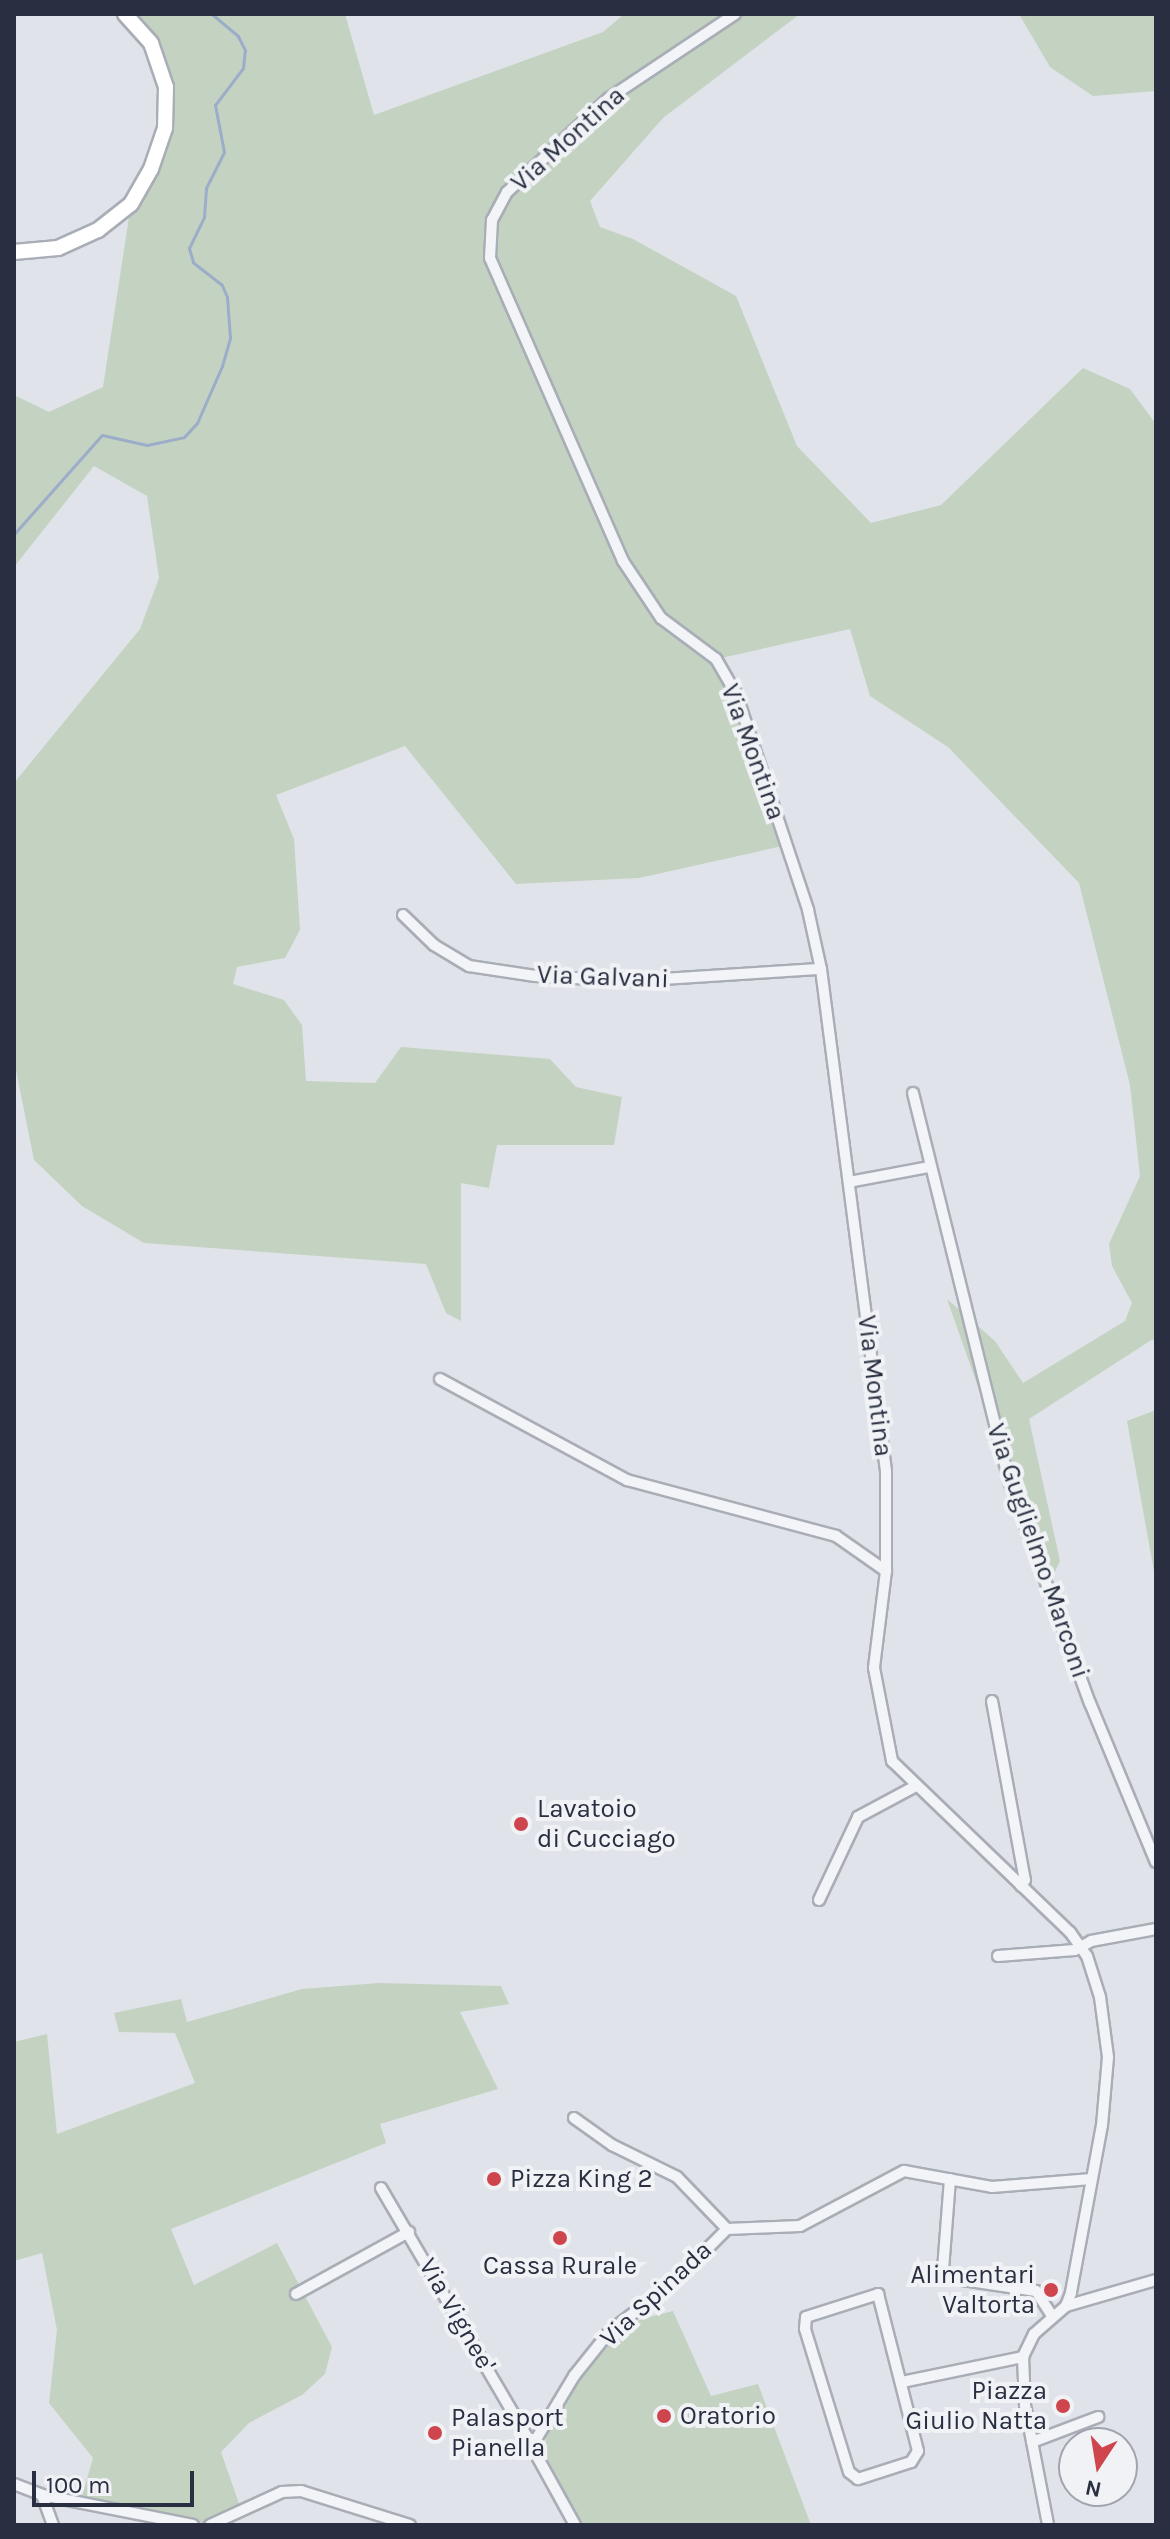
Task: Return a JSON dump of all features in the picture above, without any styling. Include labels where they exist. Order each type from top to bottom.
[{"type":"main road","points":[[14,252],[58,248],[98,230],[131,204],[151,169],[165,128],[166,87],[151,43],[125,14]]},
{"type":"street","name":"Via Montina","points":[[735,14],[609,98],[507,192],[492,220],[489,249],[495,277],[623,561],[649,604],[716,659],[736,693],[808,910],[821,969],[886,1471],[886,1571],[874,1668],[892,1761],[914,1787],[1081,1945]]},
{"type":"street","name":"Via Galvani","points":[[403,915],[434,945],[469,966],[535,976],[648,981],[821,969]]},
{"type":"street","name":"Via Guglielmo Marconi","points":[[913,1093],[1009,1481],[1090,1703],[1156,1862]]},
{"type":"street","points":[[849,1182],[929,1167]]},
{"type":"street","points":[[440,1379],[627,1480],[836,1536],[886,1571]]},
{"type":"street","points":[[992,1701],[1025,1880],[1021,1886]]},
{"type":"street","points":[[819,1900],[858,1817],[914,1787]]},
{"type":"street","points":[[998,1956],[1081,1945],[1156,1929]]},
{"type":"street","points":[[1066,2306],[1092,2179],[1108,2041],[1093,1971],[1081,1945]]},
{"type":"street","points":[[574,2118],[612,2145],[677,2177],[727,2229],[800,2226],[904,2171],[1010,2187],[1092,2179]]},
{"type":"street","points":[[950,2179],[943,2270],[956,2279],[1036,2291],[1052,2316]]},
{"type":"street","name":"Via Vignee'","points":[[381,2188],[527,2437],[535,2441],[538,2458],[575,2525]]},
{"type":"street","name":"Via Spinada","points":[[535,2441],[574,2376],[610,2331],[673,2283],[727,2229]]},
{"type":"street","points":[[296,2294],[409,2232]]},
{"type":"street","points":[[1048,2525],[1032,2442],[1023,2357],[1034,2334],[1066,2306],[1155,2281]]},
{"type":"street","points":[[878,2294],[902,2382],[918,2451],[911,2462],[858,2479],[849,2472],[805,2329],[806,2317],[878,2294]]},
{"type":"street","points":[[902,2382],[1023,2357]]},
{"type":"street","points":[[1032,2442],[1098,2417]]},
{"type":"street","points":[[14,2484],[42,2495],[151,2522],[193,2525]]},
{"type":"street","points":[[210,2525],[282,2492],[301,2491],[410,2525]]},
{"type":"street","points":[[42,2495],[53,2525]]},
{"type":"green space","points":[[125,14],[345,14],[374,115],[603,32],[624,14],[800,14],[663,118],[590,201],[600,227],[633,239],[736,296],[797,446],[871,523],[941,505],[1083,368],[1130,389],[1156,424],[1156,1346],[1153,1339],[1029,1419],[1060,1561],[1048,1586],[947,1299],[995,1341],[1023,1383],[1125,1321],[1132,1303],[1112,1266],[1109,1244],[1140,1176],[1130,1085],[1079,883],[948,747],[870,696],[850,629],[717,659],[736,693],[787,845],[639,878],[516,884],[405,746],[276,795],[294,839],[300,930],[285,958],[237,967],[233,984],[284,1000],[302,1025],[306,1081],[375,1083],[401,1047],[550,1059],[576,1087],[622,1097],[614,1145],[497,1145],[489,1188],[461,1183],[461,1321],[446,1313],[426,1264],[144,1243],[82,1206],[34,1160],[14,1060],[14,783],[140,629],[159,578],[147,496],[94,466],[14,567],[14,395],[49,412],[103,387],[131,204],[151,169],[166,87],[151,43]]},
{"type":"green space","points":[[1019,14],[1156,14],[1156,91],[1093,96],[1050,67]]},
{"type":"green space","points":[[1156,1410],[1156,1583],[1127,1421]]},
{"type":"green space","points":[[379,1983],[501,1986],[509,2004],[460,2012],[498,2089],[380,2124],[386,2143],[171,2229],[194,2285],[277,2243],[332,2347],[325,2374],[302,2395],[249,2423],[221,2452],[242,2512],[210,2525],[193,2525],[80,2503],[93,2458],[49,2403],[57,2330],[42,2253],[14,2261],[14,2042],[47,2034],[57,2134],[195,2083],[175,2033],[119,2032],[114,2013],[181,1999],[187,2022],[302,1989]]},
{"type":"green space","name":"Oratorio","points":[[673,2311],[711,2396],[758,2384],[811,2525],[580,2525],[545,2458],[546,2435],[579,2379],[618,2335],[641,2319]]},
{"type":"waterway","points":[[14,534],[102,435],[147,445],[184,437],[197,423],[222,366],[230,338],[227,297],[222,285],[193,262],[189,248],[204,217],[206,188],[224,152],[215,105],[243,68],[245,50],[238,36],[212,14]]},
{"type":"place","name":"Lavatoio di Cucciago","points":[[521,1824]]},
{"type":"place","name":"Pizza King 2","points":[[494,2179]]},
{"type":"place","name":"Cassa Rurale","points":[[560,2238]]},
{"type":"place","name":"Alimentari Valtorta","points":[[1051,2290]]},
{"type":"place","name":"Piazza Giulio Natta","points":[[1063,2406]]},
{"type":"place","name":"Oratorio","points":[[664,2416]]},
{"type":"place","name":"Palasport Pianella","points":[[435,2433]]}]
